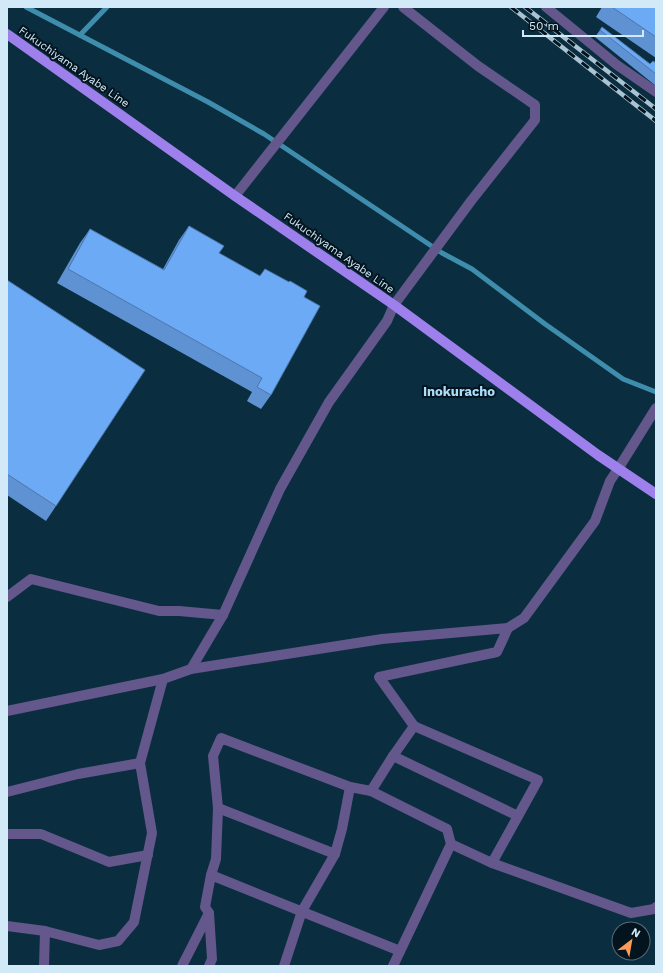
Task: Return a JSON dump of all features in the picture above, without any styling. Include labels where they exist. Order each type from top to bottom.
[{"type":"main road","name":"Fukuchiyama Ayabe Line","points":[[7,34],[235,196],[394,306],[618,469],[656,494]]},
{"type":"street","points":[[235,196],[384,7]]},
{"type":"street","points":[[191,669],[223,615],[280,489],[329,402],[387,321],[394,306],[471,201],[535,120],[535,105],[478,66],[403,7]]},
{"type":"street","points":[[546,7],[617,65],[656,92]]},
{"type":"street","points":[[7,711],[163,679],[191,669],[382,638],[508,628],[524,618],[595,521],[610,481],[656,408]]},
{"type":"street","points":[[7,597],[31,579],[159,611],[179,611],[223,615]]},
{"type":"street","points":[[492,863],[538,780],[414,726],[379,677],[497,652],[508,628]]},
{"type":"street","points":[[7,926],[45,931],[98,945],[118,942],[134,922],[152,833],[140,763],[163,679]]},
{"type":"street","points":[[371,791],[414,726]]},
{"type":"street","points":[[209,966],[212,959],[209,913],[205,907],[211,875],[216,859],[218,808],[213,756],[221,738],[350,787],[371,791],[447,829],[451,844],[393,966]]},
{"type":"street","points":[[393,756],[518,816]]},
{"type":"street","points":[[7,792],[78,774],[140,763]]},
{"type":"street","points":[[284,966],[302,912],[331,864],[335,854],[342,829],[350,787]]},
{"type":"street","points":[[218,808],[335,854]]},
{"type":"street","points":[[7,834],[41,834],[109,862],[148,855]]},
{"type":"street","points":[[451,844],[492,863],[631,913],[654,909],[656,907]]},
{"type":"street","points":[[211,875],[400,951]]},
{"type":"street","points":[[182,966],[209,913]]},
{"type":"street","points":[[44,966],[45,931]]},
{"type":"building","points":[[612,7],[656,7],[656,37]]},
{"type":"building","points":[[602,27],[650,64],[653,61],[656,63],[656,74],[600,30]]},
{"type":"building","points":[[189,226],[224,246],[219,253],[260,276],[265,269],[289,282],[290,281],[307,291],[304,297],[320,306],[271,395],[257,387],[262,378],[68,269],[90,229],[164,270]]},
{"type":"building","points":[[7,280],[145,370],[56,506],[7,474]]},
{"type":"waterway","points":[[26,7],[208,102],[264,134],[442,253],[472,269],[545,324],[623,379],[656,392]]},
{"type":"waterway","points":[[80,35],[107,7]]},
{"type":"railway","points":[[511,7],[656,121]]},
{"type":"railway","points":[[525,7],[656,109]]},
{"type":"district","name":"Inokuracho","points":[[459,391]]}]
